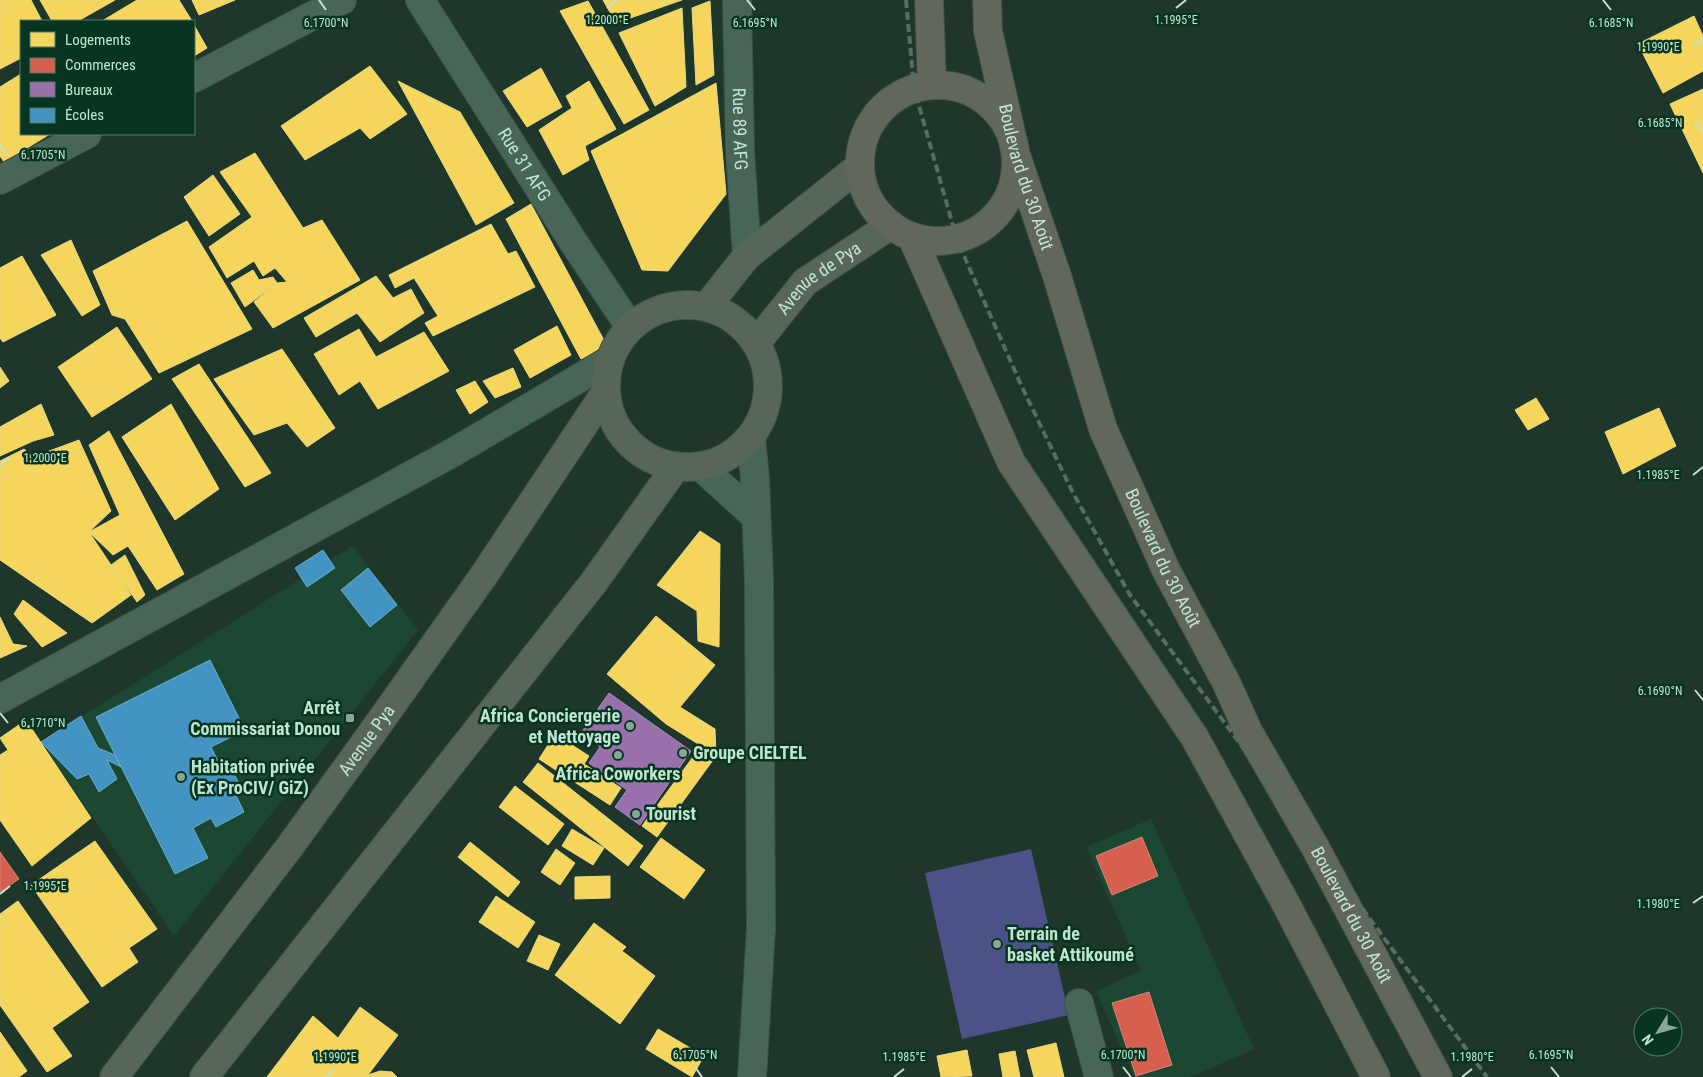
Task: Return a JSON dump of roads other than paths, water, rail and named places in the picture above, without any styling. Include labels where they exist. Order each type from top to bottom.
[{"type":"highway","points":[[929,0],[932,85]]},
{"type":"highway","name":"Boulevard du 30 Août","points":[[987,0],[988,31],[1016,155],[1057,276],[1103,429],[1166,570],[1248,730],[1315,847],[1438,1077]]},
{"type":"highway","points":[[901,231],[934,241],[957,240],[978,231],[996,217],[1008,199],[1016,177],[1016,155],[1007,126],[988,102],[961,88],[932,85],[914,88],[891,99],[874,118],[863,140],[860,166],[865,188],[875,208],[901,231],[1012,462],[1195,738],[1286,904],[1376,1077]]},
{"type":"main road","points":[[706,306],[747,256],[860,166]]},
{"type":"main road","name":"Avenue de Pya","points":[[757,342],[805,282],[901,231]]},
{"type":"main road","points":[[680,304],[706,306],[730,317],[757,342],[766,367],[767,403],[751,437],[734,452],[716,462],[688,467],[643,455],[625,438],[612,414],[604,393],[610,360],[617,345],[630,327],[648,314],[668,306],[680,304]]},
{"type":"main road","name":"Avenue Pya","points":[[114,1077],[291,845],[372,733],[484,575],[604,393]]},
{"type":"main road","points":[[204,1077],[594,582],[688,467]]},
{"type":"street","points":[[195,77],[342,0]]},
{"type":"street","name":"Rue 31 AFG","points":[[420,0],[574,243],[630,327]]},
{"type":"street","name":"Rue 89 AFG","points":[[737,0],[740,152],[747,256]]},
{"type":"street","points":[[0,180],[85,135]]},
{"type":"street","points":[[0,698],[452,453],[610,360]]},
{"type":"street","points":[[751,437],[755,479],[759,582],[761,928],[752,1077]]},
{"type":"street","points":[[688,467],[756,517]]},
{"type":"street","points":[[1079,1003],[1098,1077]]},
{"type":"railway","points":[[906,0],[914,88],[957,240],[1022,387],[1073,493],[1130,595],[1487,1077]]},
{"type":"place","name":"Arrêt Commissariat Donou","points":[[350,718]]},
{"type":"place","name":"Africa Conciergerie et Nettoyage","points":[[630,726]]},
{"type":"place","name":"Groupe CIELTEL","points":[[683,753]]},
{"type":"place","name":"Africa Coworkers","points":[[618,755]]},
{"type":"place","name":"Habitation privée (Ex ProCIV/ GiZ)","points":[[181,777]]},
{"type":"place","name":"Tourist","points":[[636,814]]},
{"type":"place","name":"Terrain de basket Attikoumé","points":[[997,944]]}]
